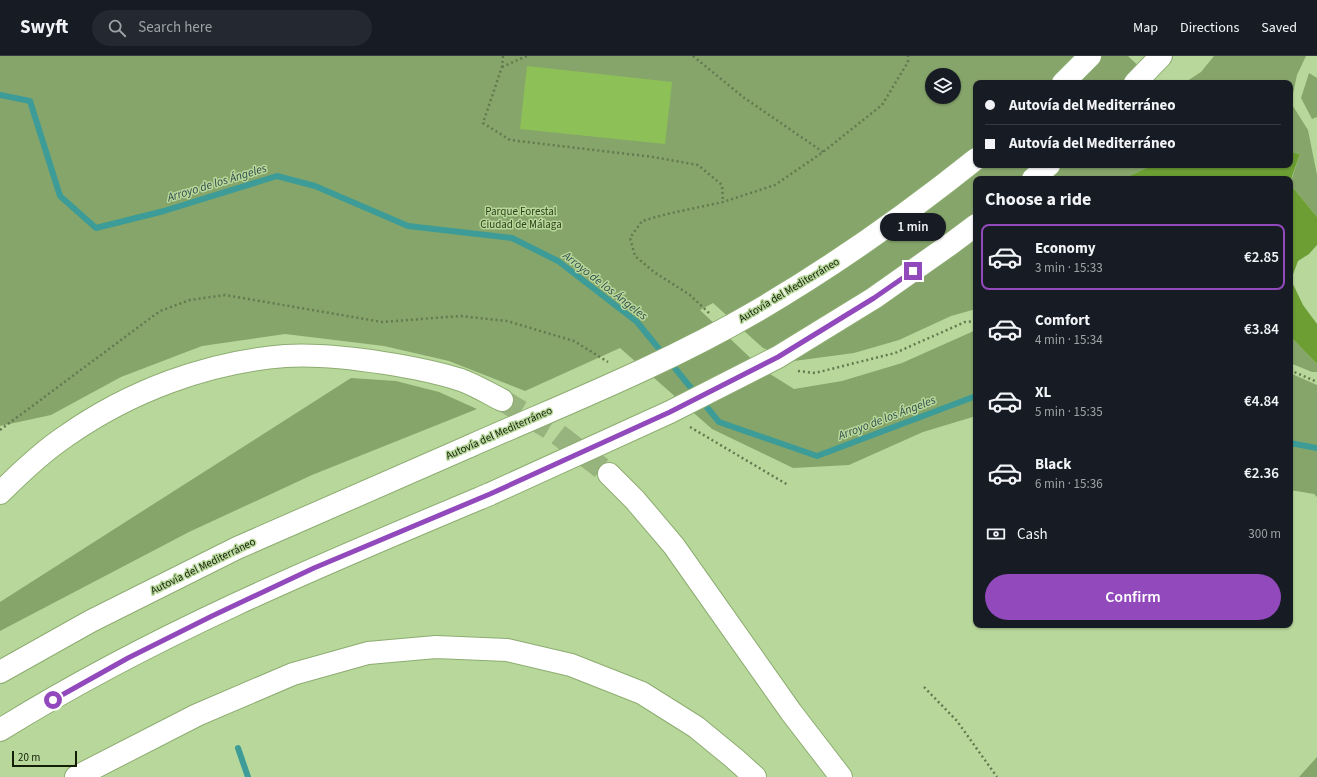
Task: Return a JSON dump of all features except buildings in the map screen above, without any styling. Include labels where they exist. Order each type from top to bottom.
[{"type":"highway","points":[[1066,80],[1090,56]]},
{"type":"highway","points":[[1141,78],[1161,56]]},
{"type":"highway","name":"Autovía del Mediterráneo","points":[[0,672],[91,621],[237,548],[657,363],[754,312],[846,255],[923,202],[973,161]]},
{"type":"highway","points":[[1036,176],[1046,168]]},
{"type":"highway","points":[[0,730],[114,665],[212,616],[314,568],[490,494],[670,412],[778,357],[874,298],[973,227]]},
{"type":"highway","points":[[0,493],[22,470],[66,436],[113,407],[169,381],[232,364],[285,356],[350,357],[412,367],[455,378],[502,400]]},
{"type":"highway","points":[[609,474],[635,500],[674,546],[791,712],[840,777]]},
{"type":"highway","points":[[76,777],[197,715],[293,674],[368,653],[436,647],[507,650],[571,665],[634,690],[696,727],[755,777]]},
{"type":"path","points":[[503,56],[502,67],[483,123],[510,140],[653,157],[698,165],[722,185],[723,202]]},
{"type":"path","points":[[502,67],[527,56]]},
{"type":"path","points":[[693,56],[743,97],[823,152],[882,105],[908,62],[908,56]]},
{"type":"path","points":[[1293,371],[1317,382]]},
{"type":"path","points":[[924,687],[957,722],[997,777]]},
{"type":"green space","name":"Parque Forestal Ciudad de Málaga","points":[[0,56],[1128,56],[1153,80],[973,80],[973,168],[1147,168],[1129,176],[973,176],[973,310],[951,316],[899,340],[854,353],[794,361],[763,348],[713,303],[700,310],[762,369],[794,389],[842,381],[902,363],[973,331],[973,417],[923,432],[849,465],[793,468],[712,429],[620,348],[525,391],[449,361],[384,346],[285,334],[202,346],[121,377],[51,415],[0,426]]},
{"type":"green space","points":[[1214,56],[1306,56],[1297,75],[1293,94],[1293,80],[1189,80],[1201,72]]},
{"type":"green space","points":[[1309,73],[1317,78],[1317,117],[1312,119],[1301,98]]},
{"type":"green space","points":[[1293,106],[1308,130],[1317,175],[1317,217],[1293,188],[1293,176],[1300,154],[1293,153]]},
{"type":"green space","points":[[1293,153],[1300,154],[1292,176],[1129,176],[1147,168],[1293,168]]},
{"type":"green space","points":[[1293,188],[1317,217],[1317,245],[1309,254],[1298,261],[1293,275]]},
{"type":"green space","points":[[1293,284],[1303,305],[1317,324],[1317,364],[1293,339]]},
{"type":"green space","points":[[1293,339],[1317,364],[1317,372],[1312,372],[1293,364]]},
{"type":"green space","points":[[1293,374],[1317,385],[1317,497],[1314,494],[1293,490]]},
{"type":"green space","points":[[351,378],[396,381],[439,392],[477,409],[312,475],[189,532],[0,631],[0,602]]},
{"type":"green space","points":[[1317,757],[1317,777],[1299,777]]},
{"type":"waterway","name":"Arroyo de los Ángeles","points":[[0,95],[30,101],[60,196],[96,228],[164,211],[277,176],[315,186],[408,226],[512,238],[558,261],[637,322],[719,422],[817,456],[973,397]]},
{"type":"waterway","name":"Arroyo de los Ángeles","points":[[1293,444],[1317,448]]},
{"type":"waterway","points":[[238,748],[248,777]]},
{"type":"tunnel","points":[[502,400],[555,432],[609,474]]},
{"type":"route","points":[[53,700],[114,665],[212,616],[314,568],[490,494],[670,412],[778,357],[874,298],[913,271]]}]
